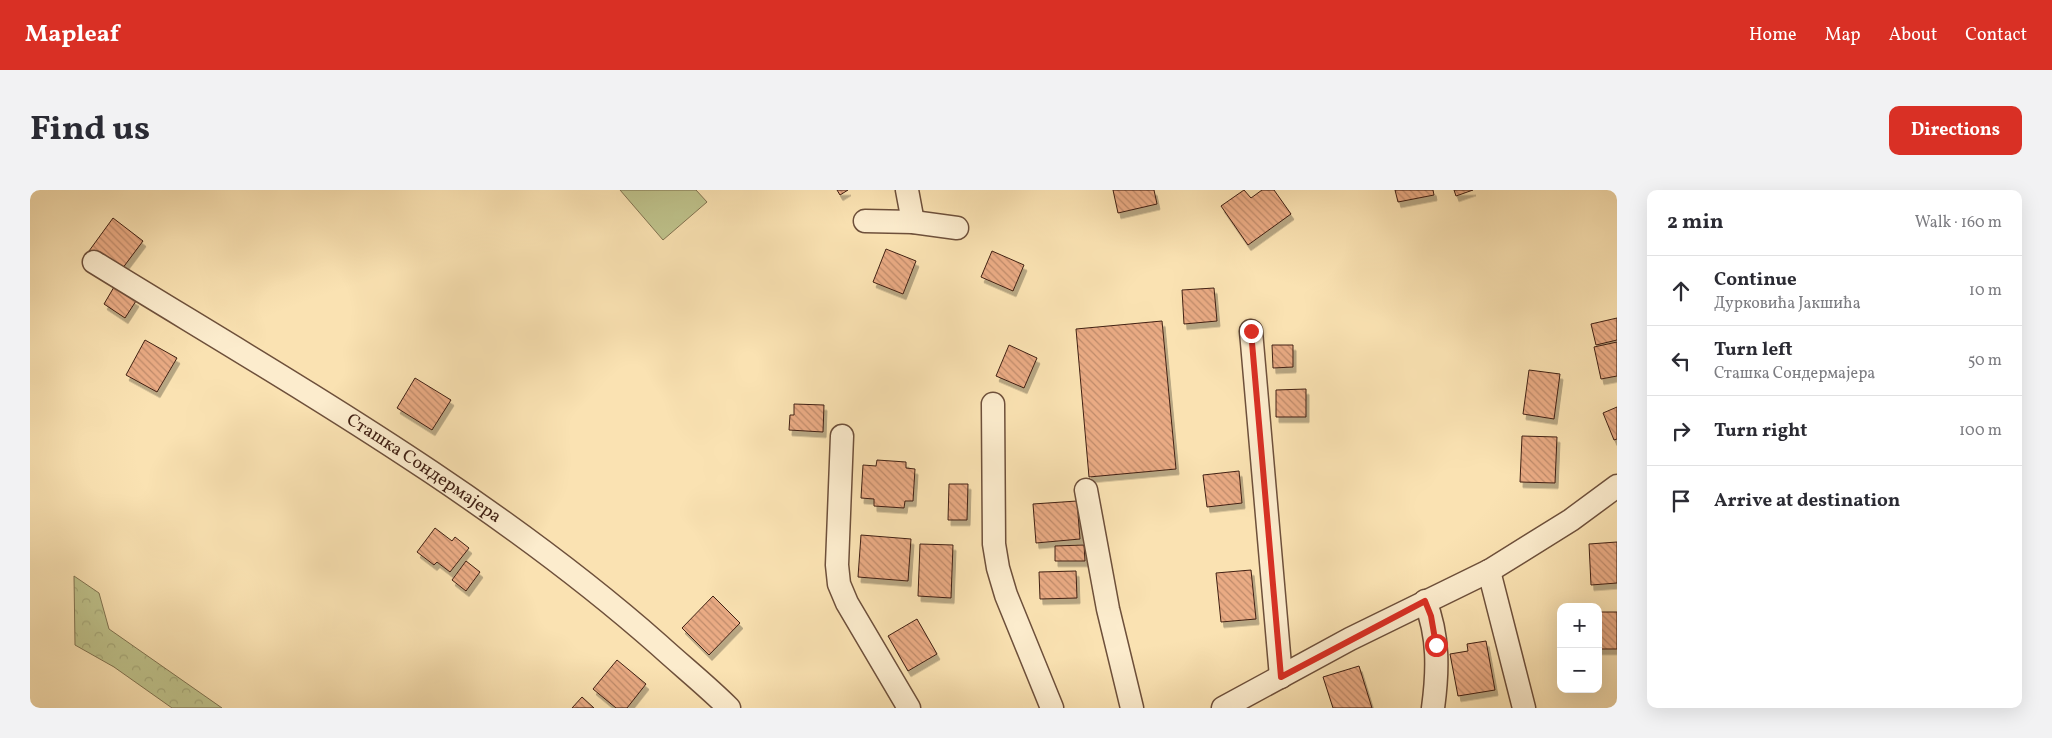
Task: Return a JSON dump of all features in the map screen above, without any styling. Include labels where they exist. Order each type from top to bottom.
[{"type":"street","points":[[907,190],[914,222]]},
{"type":"street","points":[[865,221],[914,222],[957,228]]},
{"type":"street","name":"Сташка Сондермајера","points":[[94,262],[339,414],[496,516],[614,606],[729,708]]},
{"type":"street","points":[[1251,331],[1281,677]]},
{"type":"street","points":[[993,404],[994,544],[998,568],[1006,595],[1052,708]]},
{"type":"street","points":[[842,436],[837,565],[839,584],[847,603],[909,708]]},
{"type":"street","points":[[1223,708],[1425,601],[1489,571],[1571,520],[1617,486]]},
{"type":"street","points":[[1086,490],[1108,609],[1132,708]]},
{"type":"street","points":[[1489,571],[1524,708]]},
{"type":"street","points":[[1425,601],[1431,616],[1436,645],[1437,665],[1433,708]]},
{"type":"green space","points":[[620,190],[696,190],[707,202],[663,240]]},
{"type":"green space","points":[[74,576],[99,593],[109,629],[222,708],[172,708],[114,667],[75,645]]},
{"type":"building","points":[[837,190],[848,190],[840,195]]},
{"type":"building","points":[[1113,190],[1154,190],[1157,204],[1118,213]]},
{"type":"building","points":[[1244,190],[1251,198],[1262,190],[1274,190],[1291,214],[1248,245],[1221,206]]},
{"type":"building","points":[[1395,190],[1433,190],[1434,195],[1398,202]]},
{"type":"building","points":[[1454,190],[1473,190],[1456,196]]},
{"type":"building","points":[[113,218],[143,241],[119,273],[89,251]]},
{"type":"building","points":[[886,249],[916,261],[903,294],[873,282]]},
{"type":"building","points":[[992,251],[1024,265],[1013,291],[981,277]]},
{"type":"building","points":[[114,287],[136,301],[125,318],[104,304]]},
{"type":"building","points":[[1214,288],[1217,321],[1184,324],[1182,290]]},
{"type":"building","points":[[1617,318],[1617,340],[1596,345],[1591,324]]},
{"type":"building","points":[[1162,321],[1176,469],[1089,477],[1076,329]]},
{"type":"building","points":[[145,340],[177,358],[157,392],[126,375]]},
{"type":"building","points":[[1617,342],[1617,376],[1601,379],[1594,347]]},
{"type":"building","points":[[1009,345],[1037,358],[1024,388],[996,376]]},
{"type":"building","points":[[1272,345],[1293,345],[1293,367],[1273,368]]},
{"type":"building","points":[[1529,370],[1560,374],[1554,419],[1523,414]]},
{"type":"building","points":[[415,378],[451,400],[432,430],[397,408]]},
{"type":"building","points":[[1306,389],[1306,417],[1276,417],[1276,390]]},
{"type":"building","points":[[794,404],[824,405],[823,432],[789,430],[790,415],[794,415]]},
{"type":"building","points":[[1617,407],[1617,439],[1614,440],[1603,413]]},
{"type":"building","points":[[1522,436],[1557,437],[1555,483],[1520,482]]},
{"type":"building","points":[[877,460],[906,462],[906,468],[915,469],[913,501],[905,501],[904,508],[874,506],[874,499],[861,498],[863,465],[876,466]]},
{"type":"building","points":[[1239,471],[1242,503],[1207,507],[1203,475]]},
{"type":"building","points":[[949,484],[968,484],[967,520],[948,520]]},
{"type":"building","points":[[1077,501],[1080,539],[1036,543],[1033,504]]},
{"type":"building","points":[[435,528],[452,541],[455,537],[469,548],[450,572],[437,562],[434,565],[417,552]]},
{"type":"building","points":[[861,535],[911,539],[908,581],[858,577]]},
{"type":"building","points":[[1617,542],[1617,583],[1591,585],[1589,544]]},
{"type":"building","points":[[920,544],[953,545],[951,598],[918,596]]},
{"type":"building","points":[[1084,545],[1085,561],[1055,561],[1055,546]]},
{"type":"building","points":[[466,561],[480,572],[466,591],[452,580]]},
{"type":"building","points":[[1251,570],[1256,619],[1221,622],[1216,573]]},
{"type":"building","points":[[1076,571],[1077,598],[1040,599],[1039,572]]},
{"type":"building","points":[[713,596],[740,623],[709,655],[682,628]]},
{"type":"building","points":[[1602,612],[1617,612],[1617,649],[1602,649]]},
{"type":"building","points":[[917,619],[937,654],[908,671],[888,636]]},
{"type":"building","points":[[1486,641],[1495,690],[1458,696],[1450,654],[1468,651],[1467,644]]},
{"type":"building","points":[[617,660],[646,684],[627,708],[616,708],[593,689]]},
{"type":"building","points":[[1359,666],[1372,708],[1333,708],[1323,677]]},
{"type":"building","points":[[582,697],[594,708],[572,708]]},
{"type":"route","points":[[1251,331],[1281,677],[1425,601],[1431,616],[1436,645]]}]
